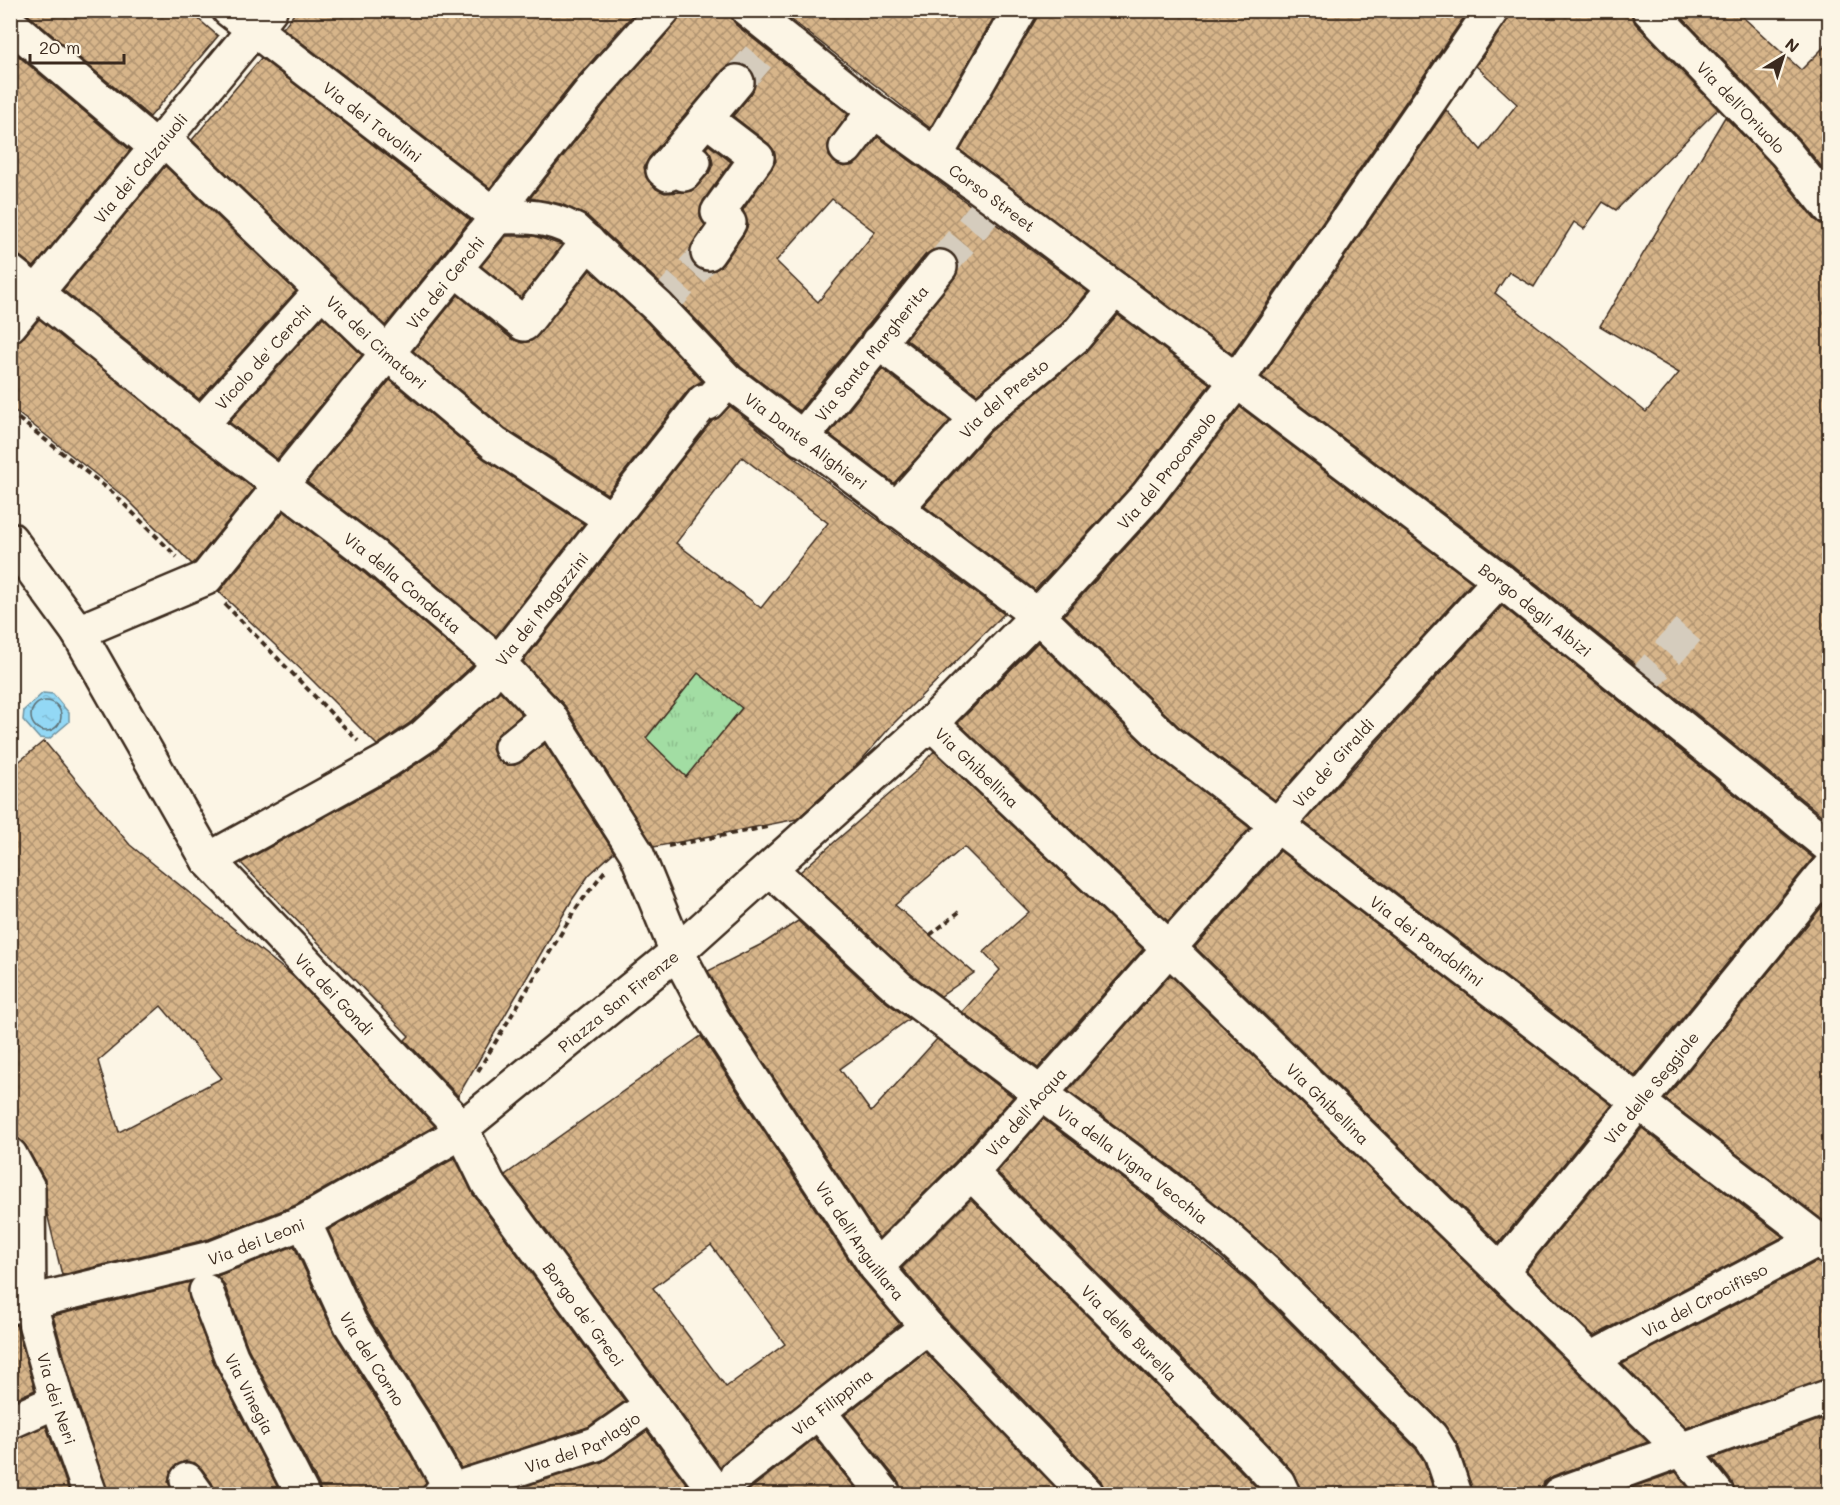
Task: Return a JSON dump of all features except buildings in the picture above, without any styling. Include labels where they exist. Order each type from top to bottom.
[{"type":"street","name":"Via dei Cerchi","points":[[204,580],[279,484],[455,269],[499,207],[591,91],[663,10]]},
{"type":"street","name":"Corso Street","points":[[748,10],[775,39],[936,155],[992,204],[1115,289],[1236,382]]},
{"type":"street","points":[[936,155],[1020,10]]},
{"type":"street","name":"Via dell'Oriuolo","points":[[1649,10],[1785,153],[1830,208]]},
{"type":"street","name":"Via del Proconsolo","points":[[770,869],[931,723],[1038,615],[1147,496],[1236,382],[1488,12]]},
{"type":"street","name":"Via dei Calzaiuoli","points":[[10,325],[160,143],[251,17]]},
{"type":"street","name":"Via dei Tavolini","points":[[251,17],[494,216]]},
{"type":"street","name":"Via dei Cimatori","points":[[10,24],[160,143],[322,290],[387,353],[495,444],[611,519]]},
{"type":"street","points":[[679,151],[737,82]]},
{"type":"street","points":[[846,148],[874,111]]},
{"type":"street","points":[[706,119],[757,158],[718,212],[729,223],[708,253]]},
{"type":"street","name":"Via Dante Alighieri","points":[[494,216],[547,219],[574,230],[659,308],[728,381],[895,510],[1038,615]]},
{"type":"street","points":[[455,269],[524,324],[562,275],[590,244]]},
{"type":"street","name":"Via Santa Margherita","points":[[801,438],[940,267]]},
{"type":"street","name":"Via della Condotta","points":[[10,272],[201,425],[375,556],[499,663],[549,716],[633,847],[677,952]]},
{"type":"street","name":"Via del Presto","points":[[895,510],[977,418],[1075,337],[1097,314],[1115,289]]},
{"type":"street","name":"Vicolo de' Cerchi","points":[[201,425],[322,290]]},
{"type":"street","points":[[878,342],[977,418]]},
{"type":"street","name":"Via dei Magazzini","points":[[208,860],[376,768],[423,737],[485,680],[704,401],[708,402],[728,381]]},
{"type":"street","name":"Borgo degli Albizi","points":[[1236,382],[1500,580],[1830,846]]},
{"type":"street","name":"Via dei Gondi","points":[[10,539],[78,632],[208,860],[462,1130]]},
{"type":"street","points":[[78,632],[204,580]]},
{"type":"street","name":"Via de' Giraldi","points":[[1170,949],[1278,824],[1500,580]]},
{"type":"street","name":"Via dei Pandolfini","points":[[1038,615],[1166,740],[1823,1245]]},
{"type":"street","points":[[511,747],[549,716]]},
{"type":"street","name":"Via Ghibellina","points":[[931,723],[1170,949],[1591,1359],[1683,1451],[1717,1494]]},
{"type":"street","name":"Via delle Seggiole","points":[[1501,1271],[1830,867]]},
{"type":"street","name":"Piazza San Firenze","points":[[462,1130],[677,952],[770,869]]},
{"type":"street","name":"Via della Vigna Vecchia","points":[[770,869],[898,988],[1166,1188],[1266,1272],[1431,1437],[1441,1453],[1455,1494]]},
{"type":"street","name":"Via dell'Acqua","points":[[876,1267],[971,1173],[1170,949]]},
{"type":"street","name":"Via dell'Anguillara","points":[[677,952],[712,1018],[876,1267],[927,1327],[1087,1494]]},
{"type":"street","name":"Via dei Leoni","points":[[20,1304],[200,1274],[304,1222],[462,1130]]},
{"type":"street","name":"Borgo de' Greci","points":[[462,1130],[488,1183],[652,1405],[723,1486]]},
{"type":"street","name":"Via dei Neri","points":[[10,1155],[28,1188],[20,1304],[90,1494]]},
{"type":"street","name":"Via delle Burella","points":[[971,1173],[1252,1455],[1278,1483],[1283,1494]]},
{"type":"street","name":"Via del Corno","points":[[304,1222],[350,1323],[416,1426],[445,1492]]},
{"type":"street","name":"Via del Crocifisso","points":[[1591,1359],[1823,1245]]},
{"type":"street","name":"Via Vinegia","points":[[200,1274],[231,1356],[302,1494]]},
{"type":"street","name":"Via Filippina","points":[[723,1486],[927,1327]]},
{"type":"street","points":[[1559,1494],[1830,1396]]},
{"type":"street","points":[[10,1422],[57,1401]]},
{"type":"street","name":"Via del Parlagio","points":[[445,1492],[516,1472],[596,1444],[652,1405]]},
{"type":"street","points":[[818,1411],[884,1494]]},
{"type":"path","points":[[10,412],[113,493],[204,580],[376,768]]},
{"type":"path","points":[[476,1075],[549,952],[597,877],[624,852],[638,845],[642,852],[773,825]]},
{"type":"path","points":[[930,935],[959,912]]},
{"type":"green space","points":[[698,673],[742,708],[686,777],[646,738]]},
{"type":"water","points":[[43,693],[53,694],[69,713],[69,722],[49,739],[39,738],[23,720],[24,710]]},
{"type":"tunnel","points":[[737,82],[771,42]]},
{"type":"tunnel","points":[[940,267],[988,208]]},
{"type":"tunnel","points":[[659,308],[708,253]]},
{"type":"tunnel","points":[[1635,690],[1688,630]]}]
